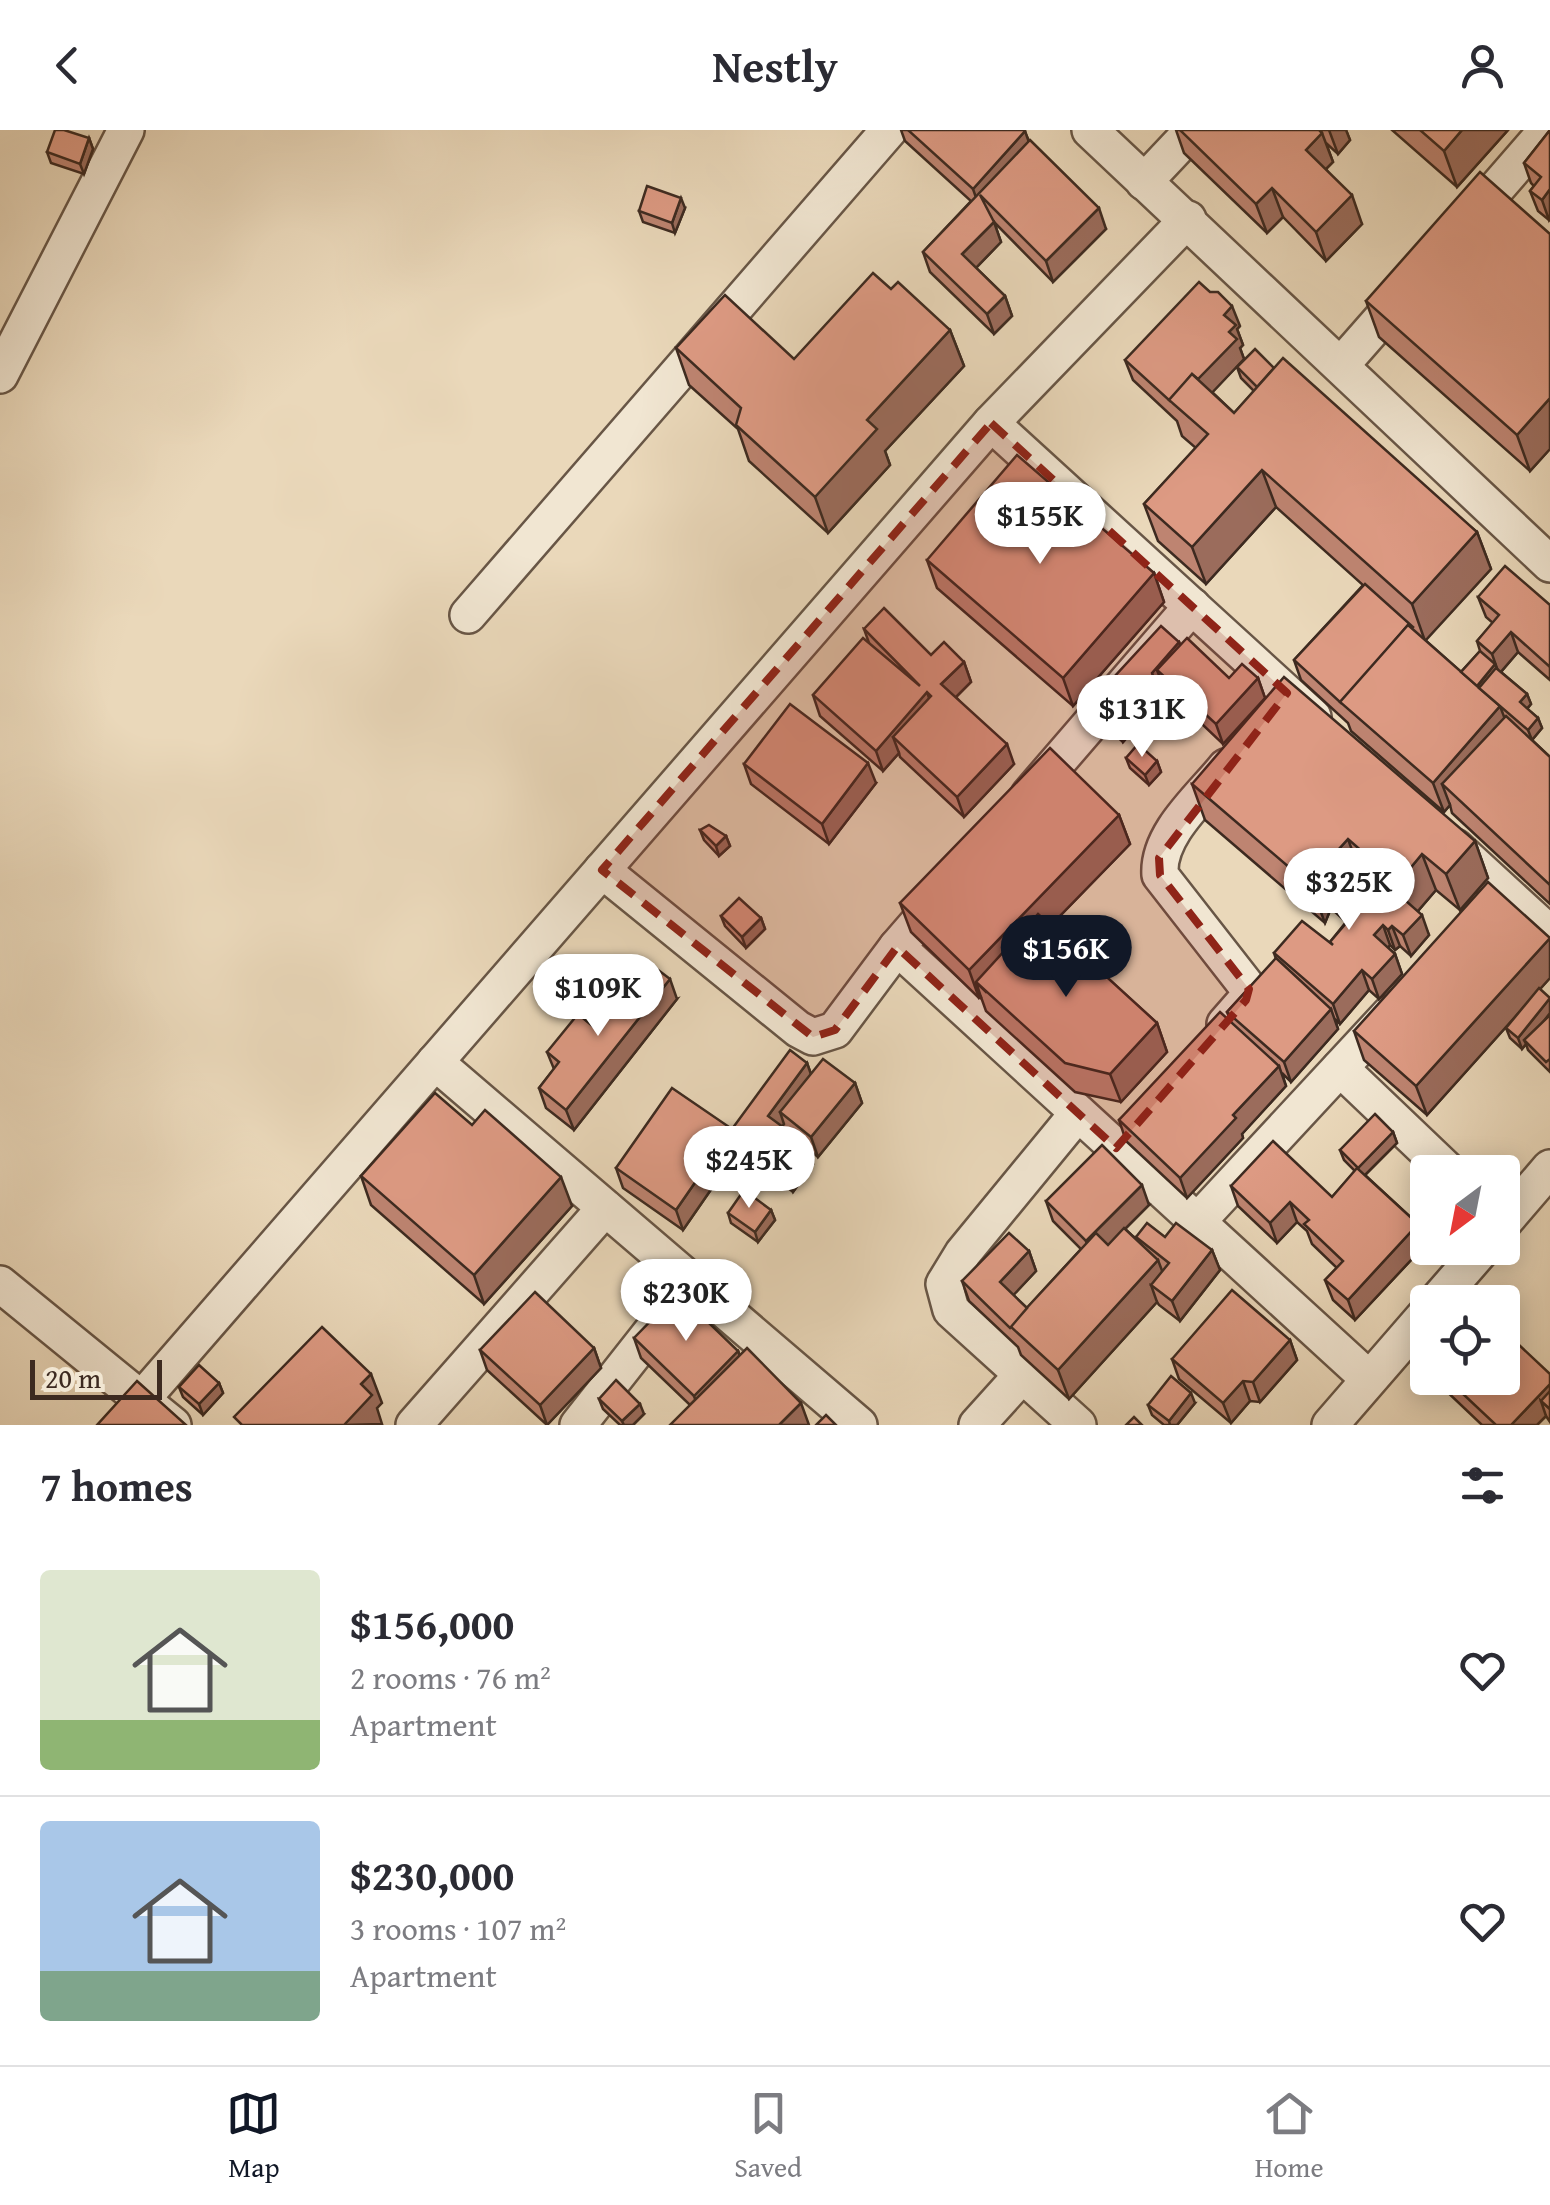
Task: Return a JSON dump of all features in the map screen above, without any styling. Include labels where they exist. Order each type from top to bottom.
[{"type":"street","points":[[0,375],[126,130]]},
{"type":"street","points":[[468,615],[889,130]]},
{"type":"street","points":[[1090,130],[1550,564]]},
{"type":"street","points":[[1144,182],[1193,130]]},
{"type":"street","points":[[1342,364],[1547,130]]},
{"type":"street","points":[[1494,191],[1522,215]]},
{"type":"street","points":[[142,1398],[991,423],[1188,220]]},
{"type":"street","points":[[991,423],[1330,733]]},
{"type":"street","points":[[1012,814],[1192,606]]},
{"type":"street","points":[[1207,1044],[1246,1000],[1249,989],[1160,875],[1159,858],[1173,832],[1287,693]]},
{"type":"street","points":[[1432,826],[1550,934]]},
{"type":"street","points":[[602,870],[798,1029],[813,1037],[835,1030],[897,947],[961,873]]},
{"type":"street","points":[[1479,919],[1504,892]]},
{"type":"street","points":[[897,947],[1369,1379]]},
{"type":"street","points":[[1197,1222],[1416,987]]},
{"type":"street","points":[[435,1062],[859,1425]]},
{"type":"street","points":[[1340,1068],[1430,1155]]},
{"type":"street","points":[[1078,1113],[963,1253],[944,1284],[951,1310],[1078,1425]]},
{"type":"street","points":[[1116,1148],[1142,1118]]},
{"type":"street","points":[[1520,1203],[1550,1168]]},
{"type":"street","points":[[414,1425],[605,1208]]},
{"type":"street","points":[[1450,1285],[1468,1265]]},
{"type":"street","points":[[578,1425],[692,1282]]},
{"type":"street","points":[[0,1284],[173,1425]]},
{"type":"street","points":[[1330,1425],[1410,1332]]},
{"type":"street","points":[[977,1425],[1023,1374]]},
{"type":"highlighted area","points":[[991,423],[1287,693],[1159,858],[1160,875],[1249,989],[1246,1000],[1116,1148],[897,947],[835,1030],[813,1037],[602,870]]},
{"type":"building","points":[[55,130],[89,138],[80,164],[47,152]]},
{"type":"building","points":[[908,130],[1024,130],[1025,131],[973,189]]},
{"type":"building","points":[[1180,130],[1319,130],[1322,133],[1306,150],[1352,195],[1316,232],[1272,188],[1256,204]]},
{"type":"building","points":[[1420,130],[1462,130],[1444,151]]},
{"type":"building","points":[[1550,130],[1550,189],[1542,200],[1530,191],[1541,177],[1524,163]]},
{"type":"building","points":[[1030,140],[1099,208],[1046,261],[980,195],[994,222],[962,254],[1005,296],[987,314],[923,252]]},
{"type":"building","points":[[1480,172],[1550,234],[1550,398],[1517,435],[1366,301]]},
{"type":"building","points":[[647,186],[681,198],[672,223],[639,211]]},
{"type":"building","points":[[873,273],[891,289],[898,282],[950,330],[867,420],[877,429],[815,497],[736,425],[741,408],[676,348],[725,295],[794,359]]},
{"type":"building","points":[[1199,282],[1210,292],[1218,292],[1232,306],[1224,315],[1236,325],[1229,332],[1237,339],[1198,379],[1192,374],[1170,401],[1125,360]]},
{"type":"building","points":[[1255,349],[1274,368],[1257,387],[1237,367]]},
{"type":"building","points":[[1283,358],[1477,532],[1412,604],[1262,470],[1192,547],[1144,504],[1208,434],[1169,400],[1192,374],[1234,413]]},
{"type":"building","points":[[1017,455],[1154,573],[1063,678],[927,560]]},
{"type":"building","points":[[1505,566],[1550,605],[1550,667],[1511,632],[1492,654],[1477,641],[1499,615],[1478,597]]},
{"type":"building","points":[[1365,584],[1413,627],[1408,625],[1341,703],[1294,660]]},
{"type":"building","points":[[884,608],[931,655],[944,642],[964,662],[941,684],[1007,744],[957,797],[893,737],[931,696],[927,692],[876,751],[813,695],[863,638],[920,686],[864,629]]},
{"type":"building","points":[[1408,625],[1500,706],[1433,783],[1340,702]]},
{"type":"building","points":[[1161,626],[1179,642],[1152,673],[1154,679],[1116,722],[1092,701]]},
{"type":"building","points":[[1187,638],[1229,678],[1242,664],[1258,678],[1216,724],[1157,670]]},
{"type":"building","points":[[1480,651],[1495,664],[1477,686],[1461,672]]},
{"type":"building","points":[[1496,668],[1527,694],[1520,702],[1538,718],[1528,730],[1479,688]]},
{"type":"building","points":[[1284,677],[1475,841],[1446,874],[1422,854],[1398,883],[1348,839],[1318,872],[1311,886],[1192,784]]},
{"type":"building","points":[[790,704],[868,763],[822,824],[744,764]]},
{"type":"building","points":[[1506,716],[1550,757],[1550,885],[1442,784]]},
{"type":"building","points":[[1138,744],[1157,761],[1145,775],[1126,758]]},
{"type":"building","points":[[1050,748],[1119,815],[969,970],[900,903]]},
{"type":"building","points":[[709,825],[726,836],[716,846],[700,830]]},
{"type":"building","points":[[1354,855],[1422,915],[1403,935],[1392,926],[1388,930],[1383,925],[1374,935],[1395,954],[1372,979],[1362,970],[1333,1004],[1274,953],[1302,921],[1333,945],[1330,942],[1353,915],[1324,888]]},
{"type":"building","points":[[1488,882],[1550,938],[1416,1086],[1354,1031]]},
{"type":"building","points":[[739,898],[761,918],[742,937],[721,916]]},
{"type":"building","points":[[1038,914],[1157,1023],[1110,1074],[1065,1063],[976,982]]},
{"type":"building","points":[[1276,958],[1331,1009],[1284,1062],[1227,1012]]},
{"type":"building","points":[[649,963],[670,979],[566,1110],[539,1088],[559,1062],[547,1052],[578,1014],[596,1029]]},
{"type":"building","points":[[1539,988],[1550,998],[1518,1038],[1506,1028]]},
{"type":"building","points":[[1220,1012],[1279,1066],[1180,1178],[1119,1120]]},
{"type":"building","points":[[1550,1015],[1550,1059],[1546,1062],[1524,1040]]},
{"type":"building","points":[[790,1050],[807,1063],[768,1116],[806,1144],[785,1172],[732,1129]]},
{"type":"building","points":[[823,1059],[855,1083],[811,1137],[780,1112]]},
{"type":"building","points":[[672,1088],[732,1129],[676,1210],[616,1168]]},
{"type":"building","points":[[435,1093],[472,1125],[485,1110],[561,1177],[474,1275],[361,1176]]},
{"type":"building","points":[[1375,1114],[1393,1132],[1358,1168],[1340,1150]]},
{"type":"building","points":[[1273,1141],[1332,1197],[1357,1168],[1410,1217],[1410,1233],[1348,1300],[1325,1280],[1343,1261],[1304,1224],[1309,1220],[1290,1202],[1270,1223],[1231,1186]]},
{"type":"building","points":[[1102,1145],[1142,1185],[1086,1241],[1046,1201]]},
{"type":"building","points":[[744,1190],[771,1210],[755,1232],[728,1213]]},
{"type":"building","points":[[1147,1223],[1165,1237],[1176,1223],[1212,1250],[1172,1301],[1151,1285],[1169,1263],[1136,1237]]},
{"type":"building","points":[[1124,1228],[1158,1260],[1058,1370],[1010,1326],[1096,1233],[1108,1245]]},
{"type":"building","points":[[1009,1233],[1029,1251],[1000,1282],[1027,1308],[1010,1328],[962,1281]]},
{"type":"building","points":[[1232,1290],[1290,1340],[1253,1382],[1243,1381],[1223,1403],[1172,1359]]},
{"type":"building","points":[[535,1292],[594,1348],[540,1405],[480,1350]]},
{"type":"building","points":[[678,1293],[738,1351],[694,1396],[634,1338]]},
{"type":"building","points":[[322,1327],[371,1374],[361,1384],[372,1395],[344,1425],[242,1425],[234,1417]]},
{"type":"building","points":[[1520,1346],[1550,1374],[1550,1384],[1511,1425],[1496,1425],[1464,1395],[1520,1395]]},
{"type":"building","points":[[747,1348],[801,1403],[779,1425],[670,1425]]},
{"type":"building","points":[[199,1365],[219,1383],[199,1404],[179,1387]]},
{"type":"building","points":[[1171,1376],[1191,1393],[1169,1421],[1148,1405]]},
{"type":"building","points":[[616,1380],[640,1404],[622,1421],[599,1399]]},
{"type":"building","points":[[137,1381],[186,1425],[97,1425]]},
{"type":"building","points":[[1550,1391],[1550,1409],[1541,1401]]},
{"type":"building","points":[[826,1415],[836,1425],[816,1425]]},
{"type":"building","points":[[1134,1417],[1142,1425],[1126,1425]]}]
